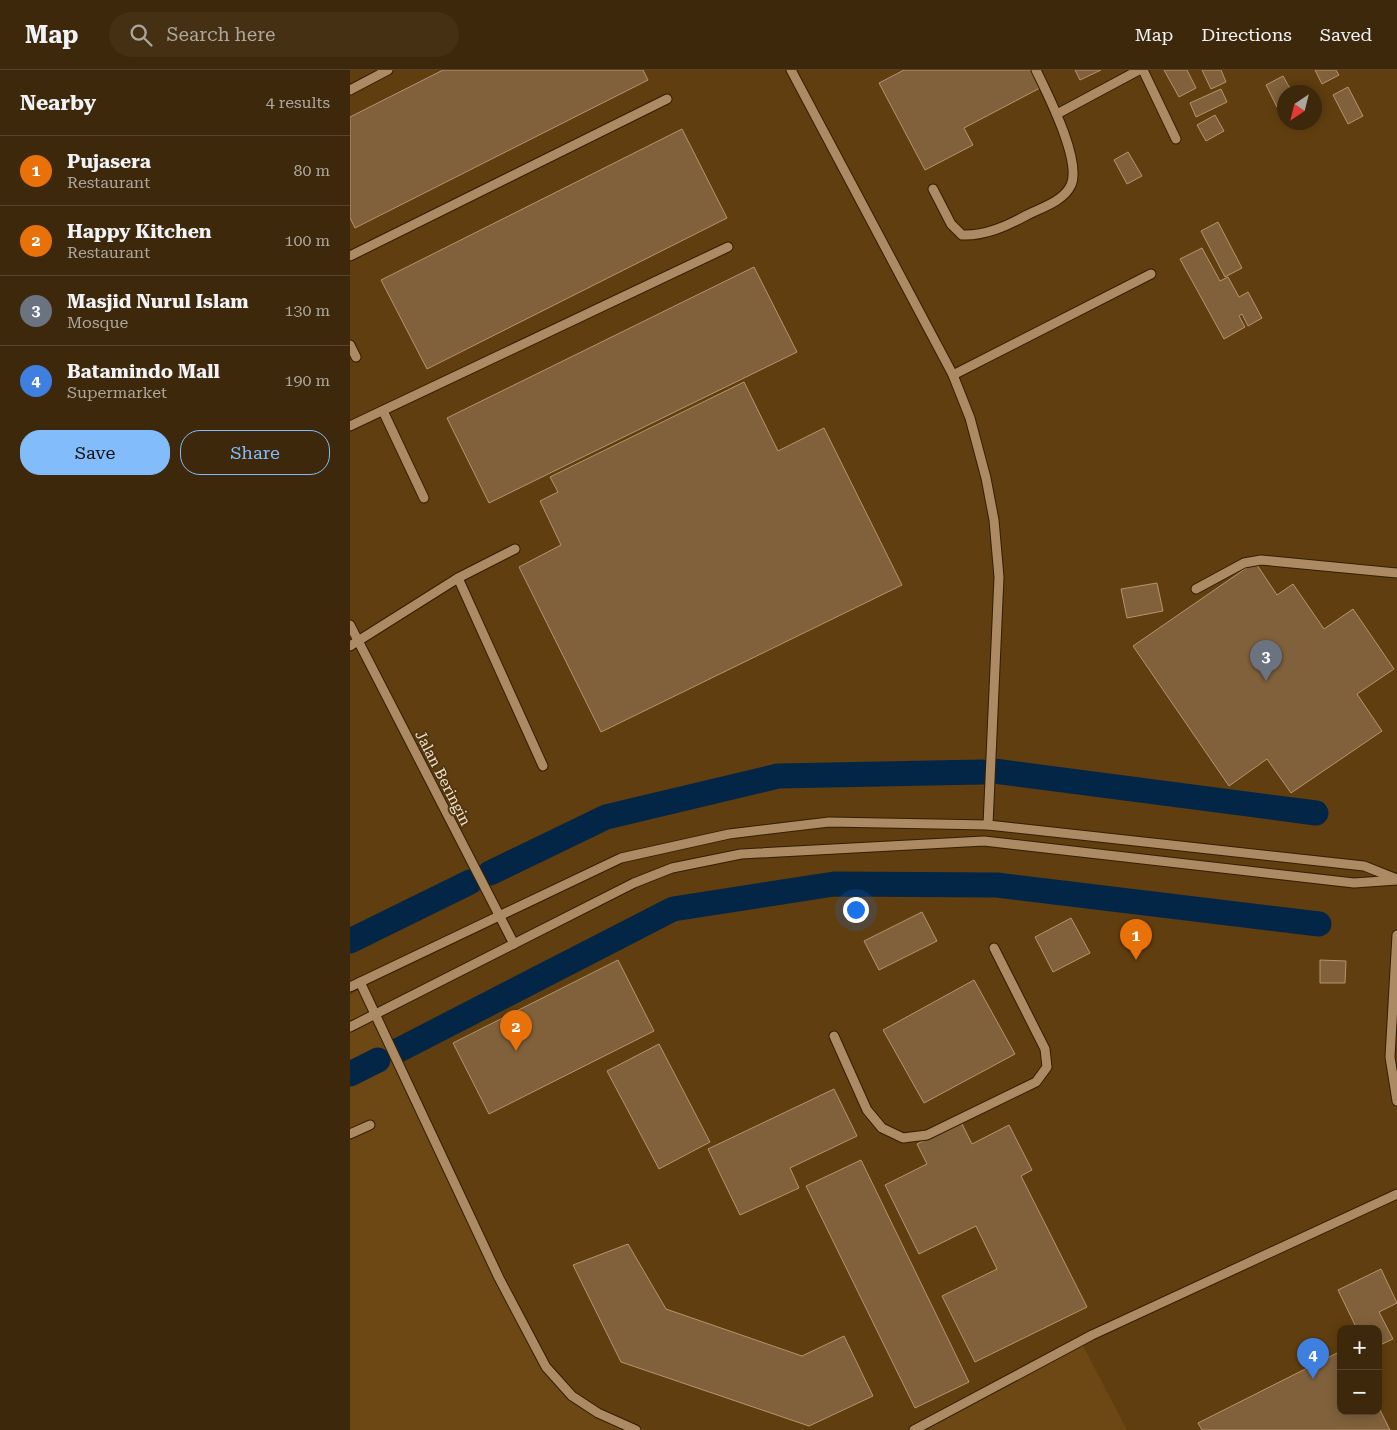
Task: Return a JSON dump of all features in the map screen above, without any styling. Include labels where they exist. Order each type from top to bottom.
[{"type":"street","points":[[350,90],[388,70]]},
{"type":"street","points":[[791,70],[953,375],[970,418],[986,478],[994,520],[999,577],[988,825]]},
{"type":"street","points":[[933,189],[951,224],[962,235],[978,236],[1017,220],[1062,197],[1071,186],[1074,168],[1057,114],[1036,70]]},
{"type":"street","points":[[1057,114],[1139,70]]},
{"type":"street","points":[[1143,70],[1176,139]]},
{"type":"street","points":[[350,256],[667,99]]},
{"type":"street","points":[[350,426],[728,247]]},
{"type":"street","points":[[953,375],[1151,274]]},
{"type":"street","points":[[350,345],[356,357]]},
{"type":"street","points":[[383,411],[424,498]]},
{"type":"street","points":[[354,644],[458,578],[515,549]]},
{"type":"street","points":[[1196,589],[1244,563],[1261,560],[1397,573]]},
{"type":"street","points":[[458,578],[543,766]]},
{"type":"street","name":"Jalan Beringin","points":[[350,625],[354,644],[514,944]]},
{"type":"street","points":[[350,987],[499,918],[621,858],[730,834],[829,822],[988,825],[1364,866],[1397,879]]},
{"type":"street","points":[[350,1026],[634,883],[672,868],[741,854],[984,841],[1354,883],[1397,879]]},
{"type":"street","points":[[1397,935],[1390,1057],[1397,1101]]},
{"type":"street","points":[[834,1036],[867,1110],[882,1128],[903,1138],[927,1135],[1036,1082],[1047,1067],[1045,1048],[994,948]]},
{"type":"street","points":[[360,982],[499,1278],[546,1367],[572,1396],[598,1413],[636,1430]]},
{"type":"street","points":[[350,1134],[370,1125]]},
{"type":"street","points":[[914,1430],[1092,1335],[1397,1194]]},
{"type":"shaded area","points":[[350,70],[1397,70],[1397,1430],[350,1430]]},
{"type":"shaded area","points":[[361,989],[566,1398],[646,1430],[350,1430],[350,995]]},
{"type":"shaded area","points":[[1082,1344],[1127,1430],[918,1430]]},
{"type":"building","points":[[443,70],[643,70],[648,80],[355,228],[350,218],[350,117]]},
{"type":"building","points":[[904,70],[1031,70],[1040,88],[964,128],[973,145],[925,170],[879,83]]},
{"type":"building","points":[[1075,70],[1101,70],[1080,80]]},
{"type":"building","points":[[1164,70],[1187,70],[1196,88],[1179,97]]},
{"type":"building","points":[[1202,70],[1221,70],[1226,82],[1211,89]]},
{"type":"building","points":[[1315,70],[1336,70],[1339,75],[1322,84]]},
{"type":"building","points":[[1283,76],[1288,85],[1277,85],[1277,107],[1266,85]]},
{"type":"building","points":[[1348,87],[1363,116],[1348,124],[1333,95]]},
{"type":"building","points":[[1221,89],[1227,102],[1196,117],[1190,103]]},
{"type":"building","points":[[1215,115],[1224,131],[1206,141],[1197,125]]},
{"type":"building","points":[[682,129],[727,218],[427,369],[381,280]]},
{"type":"building","points":[[1128,152],[1142,176],[1127,184],[1114,160]]},
{"type":"building","points":[[1218,222],[1242,268],[1225,277],[1201,231]]},
{"type":"building","points":[[1202,248],[1220,281],[1228,277],[1239,297],[1248,292],[1262,318],[1248,326],[1242,314],[1239,316],[1245,327],[1224,339],[1180,259]]},
{"type":"building","points":[[754,267],[797,352],[489,503],[447,418]]},
{"type":"building","points":[[744,382],[778,451],[824,428],[902,585],[601,732],[519,567],[561,545],[540,501],[558,492],[550,477]]},
{"type":"building","points":[[1255,562],[1277,595],[1293,584],[1324,629],[1353,609],[1394,669],[1357,694],[1382,731],[1291,793],[1267,759],[1229,786],[1133,646]]},
{"type":"building","points":[[1157,583],[1163,611],[1127,618],[1121,589]]},
{"type":"building","points":[[922,912],[937,941],[879,970],[864,941]]},
{"type":"building","points":[[1071,918],[1090,953],[1053,972],[1035,937]]},
{"type":"building","points":[[618,960],[654,1031],[489,1114],[453,1043]]},
{"type":"building","points":[[1320,960],[1346,961],[1345,983],[1320,983]]},
{"type":"building","points":[[974,980],[1015,1054],[924,1103],[883,1030]]},
{"type":"building","points":[[659,1044],[710,1142],[659,1169],[607,1071]]},
{"type":"building","points":[[834,1089],[857,1136],[790,1168],[799,1188],[740,1215],[708,1149]]},
{"type":"building","points":[[961,1122],[972,1144],[1009,1125],[1032,1170],[1021,1176],[1087,1307],[975,1362],[942,1296],[997,1269],[976,1226],[919,1254],[885,1185],[927,1164],[917,1144]]},
{"type":"building","points":[[861,1160],[969,1382],[915,1408],[806,1186]]},
{"type":"building","points":[[628,1244],[666,1309],[802,1356],[844,1336],[873,1396],[809,1426],[621,1362],[573,1265]]},
{"type":"building","points":[[1381,1269],[1397,1303],[1379,1312],[1393,1339],[1382,1344],[1382,1325],[1355,1325],[1338,1290]]},
{"type":"building","points":[[1337,1353],[1337,1415],[1382,1414],[1390,1430],[1202,1430],[1198,1423]]},
{"type":"waterway","points":[[994,771],[1316,813]]},
{"type":"waterway","points":[[490,873],[606,817],[778,776],[982,772]]},
{"type":"waterway","points":[[350,941],[470,882]]},
{"type":"waterway","points":[[399,1050],[673,909],[834,884],[997,885],[1319,924]]},
{"type":"waterway","points":[[350,1074],[378,1060]]},
{"type":"place","name":"Masjid Nurul Islam","points":[[1266,681]]},
{"type":"place","name":"Pujasera","points":[[1136,960]]},
{"type":"place","name":"Happy Kitchen","points":[[516,1051]]},
{"type":"place","name":"Batamindo Mall","points":[[1313,1379]]}]
